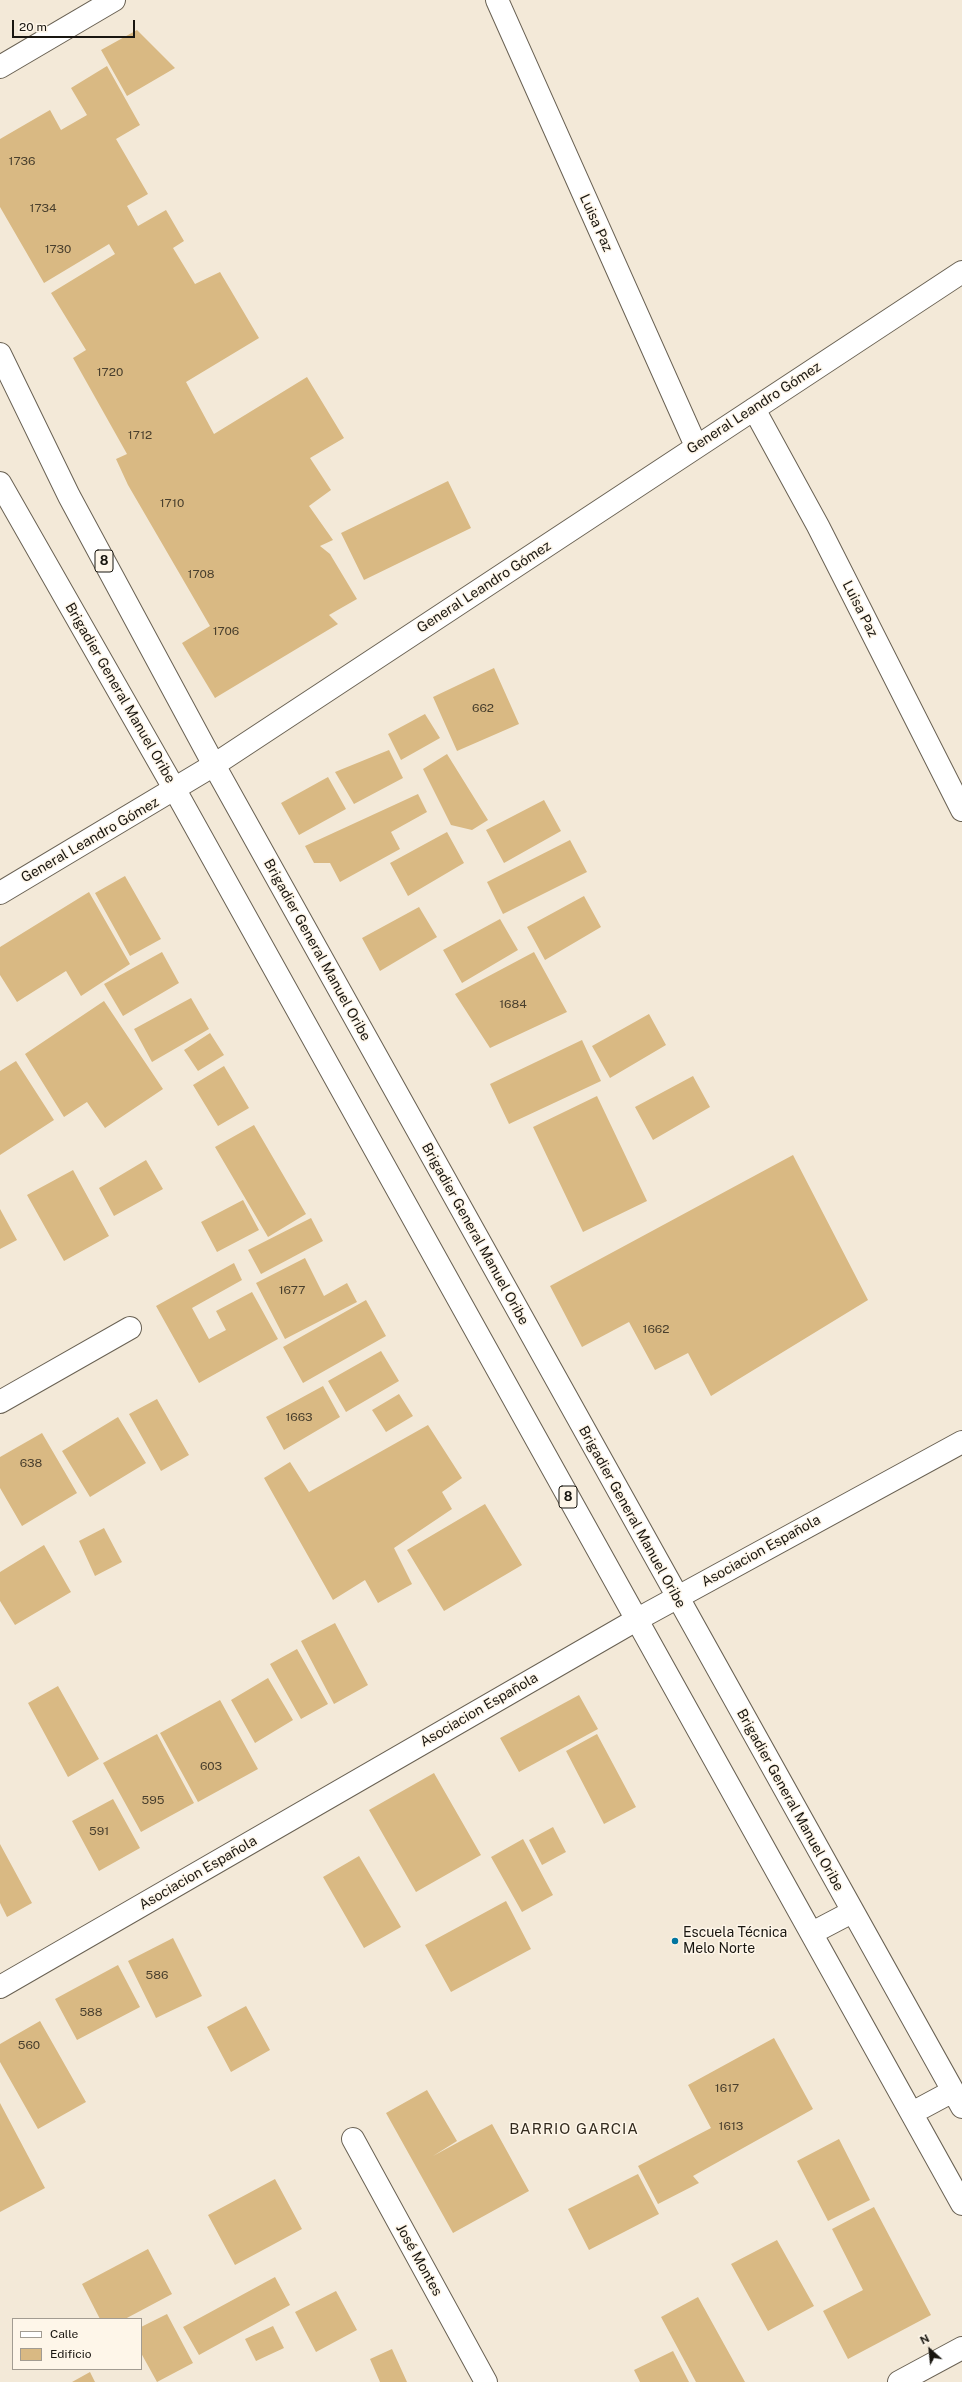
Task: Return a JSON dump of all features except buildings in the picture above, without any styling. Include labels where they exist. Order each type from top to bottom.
[{"type":"main road","points":[[0,67],[114,0]]},
{"type":"main road","name":"Luisa Paz","points":[[497,0],[696,446]]},
{"type":"main road","name":"General Leandro Gómez","points":[[0,893],[175,790],[214,765],[962,272]]},
{"type":"main road","name":"Brigadier General Manuel Oribe","points":[[0,354],[69,496],[214,765],[852,1912],[958,2099]]},
{"type":"main road","name":"Luisa Paz","points":[[754,409],[818,526],[962,810]]},
{"type":"main road","name":"Brigadier General Manuel Oribe","points":[[0,483],[175,790],[962,2204]]},
{"type":"main road","points":[[0,1402],[130,1328]]},
{"type":"main road","name":"Asociacion Española","points":[[0,1987],[636,1620],[962,1442]]},
{"type":"main road","points":[[812,1933],[852,1912]]},
{"type":"main road","points":[[912,2113],[958,2099]]},
{"type":"main road","name":"José Montes","points":[[352,2139],[486,2382]]},
{"type":"main road","points":[[899,2382],[962,2348]]},
{"type":"place","name":"Escuela Técnica Melo Norte","points":[[675,1941]]},
{"type":"district","name":"BARRIO GARCIA","points":[[574,2129]]}]
